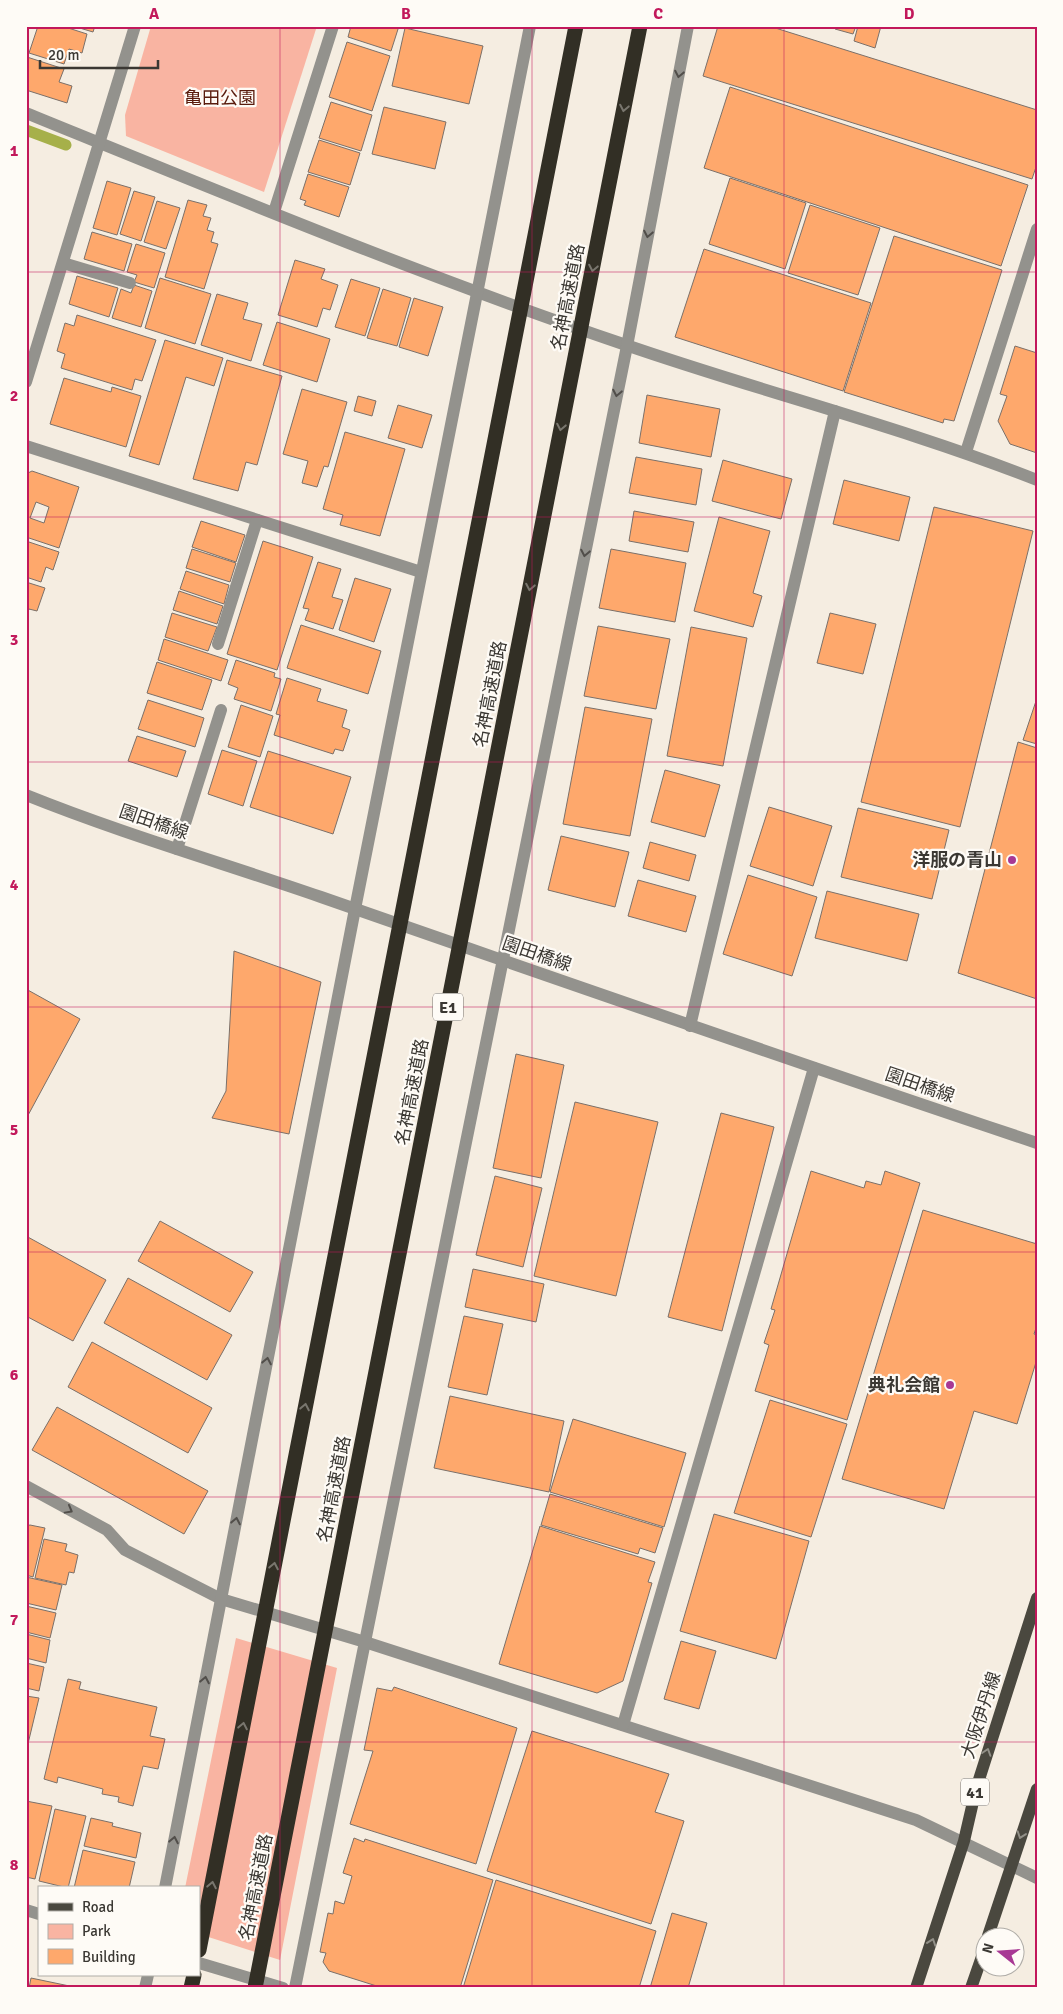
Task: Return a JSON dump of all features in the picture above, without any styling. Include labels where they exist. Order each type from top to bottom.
[{"type":"highway","points":[[200,1945],[576,26]]},
{"type":"highway","name":"名神高速道路","points":[[255,1988],[640,26]]},
{"type":"main road","name":"大阪伊丹線","points":[[916,1988],[964,1842],[976,1789],[1037,1598]]},
{"type":"main road","points":[[991,1926],[1037,1789]]},
{"type":"main road","points":[[971,1988],[976,1974]]},
{"type":"street","points":[[26,382],[135,26]]},
{"type":"street","points":[[274,212],[333,26]]},
{"type":"street","points":[[165,1886],[421,572],[530,26]]},
{"type":"street","points":[[295,1988],[627,346],[688,26]]},
{"type":"street","points":[[26,113],[100,144],[477,291],[627,346],[966,452],[1037,480]]},
{"type":"street","points":[[966,452],[1037,229]]},
{"type":"street","points":[[63,263],[130,283]]},
{"type":"street","points":[[690,1026],[835,411]]},
{"type":"street","points":[[26,446],[421,572]]},
{"type":"street","points":[[218,644],[257,520]]},
{"type":"street","points":[[177,849],[221,710]]},
{"type":"street","name":"園田橋線","points":[[26,795],[69,812],[690,1026],[1037,1143]]},
{"type":"street","points":[[623,1725],[814,1068]]},
{"type":"street","points":[[26,1486],[107,1530],[125,1550],[221,1600],[365,1642],[916,1820],[1037,1878]]},
{"type":"street","points":[[26,1910],[38,1914]]},
{"type":"street","points":[[200,1963],[282,1988]]},
{"type":"green space","name":"亀田公園","points":[[151,26],[317,26],[264,192],[126,136],[125,115]]},
{"type":"green space","points":[[236,1638],[337,1668],[280,1960],[200,1934],[200,1886],[185,1886]]},
{"type":"building","points":[[38,26],[62,26],[87,34],[82,53],[69,49],[64,64],[29,53]]},
{"type":"building","points":[[73,26],[95,26],[93,32]]},
{"type":"building","points":[[351,26],[399,26],[391,51],[348,37]]},
{"type":"building","points":[[718,26],[769,26],[1037,110],[1037,164],[1032,179],[703,76]]},
{"type":"building","points":[[835,26],[856,26],[853,34],[835,29]]},
{"type":"building","points":[[858,26],[881,26],[875,48],[854,41]]},
{"type":"building","points":[[405,28],[483,46],[469,104],[392,86]]},
{"type":"building","points":[[347,42],[390,56],[372,111],[329,97]]},
{"type":"building","points":[[27,57],[64,69],[59,82],[72,86],[67,103],[26,90]]},
{"type":"building","points":[[730,87],[1028,185],[1001,266],[704,168]]},
{"type":"building","points":[[331,102],[372,115],[361,151],[319,138]]},
{"type":"building","points":[[384,107],[446,122],[435,169],[372,154]]},
{"type":"building","points":[[319,140],[360,153],[350,185],[308,172]]},
{"type":"building","points":[[308,174],[349,187],[339,217],[304,205],[306,201],[300,199]]},
{"type":"building","points":[[730,178],[806,203],[785,269],[709,244]]},
{"type":"building","points":[[107,181],[131,188],[117,235],[93,228]]},
{"type":"building","points":[[134,191],[155,197],[141,241],[120,234]]},
{"type":"building","points":[[188,200],[207,205],[203,216],[211,218],[207,230],[214,232],[211,242],[218,244],[204,289],[165,277]]},
{"type":"building","points":[[157,201],[180,208],[166,249],[144,242]]},
{"type":"building","points":[[810,205],[880,228],[858,295],[788,273]]},
{"type":"building","points":[[92,232],[132,244],[124,271],[84,259]]},
{"type":"building","points":[[894,236],[1002,270],[954,421],[944,419],[943,423],[844,392]]},
{"type":"building","points":[[136,244],[165,253],[154,288],[134,282],[137,275],[127,272]]},
{"type":"building","points":[[704,249],[871,303],[843,391],[675,337]]},
{"type":"building","points":[[295,260],[325,269],[321,279],[338,285],[330,310],[323,308],[317,327],[278,315]]},
{"type":"building","points":[[77,276],[118,288],[109,317],[69,304]]},
{"type":"building","points":[[160,278],[211,294],[195,344],[145,328]]},
{"type":"building","points":[[351,279],[380,288],[365,336],[335,327]]},
{"type":"building","points":[[134,285],[152,291],[141,327],[112,318],[121,289],[131,293]]},
{"type":"building","points":[[383,289],[411,298],[397,346],[367,338]]},
{"type":"building","points":[[217,294],[248,303],[243,319],[262,324],[251,361],[201,345]]},
{"type":"building","points":[[414,298],[443,307],[428,356],[399,347]]},
{"type":"building","points":[[77,315],[156,340],[142,381],[135,379],[132,390],[61,368],[65,354],[57,351],[65,323],[74,326]]},
{"type":"building","points":[[277,322],[330,339],[317,382],[263,365]]},
{"type":"building","points":[[165,340],[223,358],[214,386],[186,377],[159,465],[129,456]]},
{"type":"building","points":[[1015,346],[1037,353],[1037,453],[1010,444],[998,421],[1007,396],[1000,394]]},
{"type":"building","points":[[227,360],[282,376],[257,465],[246,462],[238,491],[193,479]]},
{"type":"building","points":[[64,378],[111,392],[112,387],[141,396],[126,447],[50,424]]},
{"type":"building","points":[[302,389],[347,402],[328,467],[324,466],[317,487],[302,483],[308,461],[283,454]]},
{"type":"building","points":[[647,395],[720,409],[711,457],[639,443]]},
{"type":"building","points":[[358,396],[376,401],[372,416],[354,411]]},
{"type":"building","points":[[398,405],[432,415],[422,448],[388,438]]},
{"type":"building","points":[[345,432],[405,449],[380,536],[340,525],[343,515],[323,509]]},
{"type":"building","points":[[636,457],[702,469],[696,505],[629,493]]},
{"type":"building","points":[[723,460],[792,479],[781,519],[712,501]]},
{"type":"building","points":[[32,471],[79,487],[59,548],[26,537],[26,474]],"holes":[[[36,502],[49,507],[44,523],[30,518]]]},
{"type":"building","points":[[844,480],[910,497],[899,541],[833,524]]},
{"type":"building","points":[[934,507],[1033,531],[960,827],[861,802]]},
{"type":"building","points":[[634,511],[694,522],[688,552],[629,541]]},
{"type":"building","points":[[719,517],[770,531],[753,593],[762,596],[753,627],[694,611]]},
{"type":"building","points":[[201,521],[245,535],[236,562],[192,547]]},
{"type":"building","points":[[26,541],[59,552],[53,570],[46,567],[41,582],[26,577]]},
{"type":"building","points":[[263,541],[313,557],[277,670],[227,654]]},
{"type":"building","points":[[192,549],[236,563],[230,582],[186,568]]},
{"type":"building","points":[[611,549],[686,563],[675,622],[599,608]]},
{"type":"building","points":[[318,562],[341,569],[332,597],[343,600],[333,629],[305,620],[309,609],[303,608]]},
{"type":"building","points":[[186,571],[229,585],[224,604],[180,589]]},
{"type":"building","points":[[355,578],[391,589],[374,642],[339,630]]},
{"type":"building","points":[[26,582],[45,588],[37,611],[29,609],[26,618]]},
{"type":"building","points":[[179,591],[223,606],[217,624],[173,610]]},
{"type":"building","points":[[172,613],[217,627],[208,651],[165,637]]},
{"type":"building","points":[[830,613],[876,624],[863,674],[817,663]]},
{"type":"building","points":[[301,625],[381,651],[368,694],[287,668]]},
{"type":"building","points":[[598,626],[670,639],[656,709],[584,696]]},
{"type":"building","points":[[691,627],[747,638],[723,766],[667,756]]},
{"type":"building","points":[[164,639],[228,660],[221,681],[158,660]]},
{"type":"building","points":[[236,660],[275,673],[274,677],[281,679],[271,711],[234,699],[238,688],[228,684]]},
{"type":"building","points":[[157,662],[212,680],[202,710],[147,693]]},
{"type":"building","points":[[287,678],[321,689],[317,701],[347,710],[342,727],[350,730],[343,751],[335,749],[333,754],[274,735],[280,715],[276,714]]},
{"type":"building","points":[[1037,698],[1037,744],[1023,740]]},
{"type":"building","points":[[148,700],[204,718],[195,747],[138,729]]},
{"type":"building","points":[[241,705],[273,716],[260,757],[228,747]]},
{"type":"building","points":[[585,707],[652,719],[630,836],[563,824]]},
{"type":"building","points":[[137,736],[186,751],[177,777],[128,761]]},
{"type":"building","name":"洋服の青山","points":[[1018,742],[1037,748],[1037,999],[958,973]]},
{"type":"building","points":[[222,750],[257,761],[243,806],[208,794]]},
{"type":"building","points":[[268,751],[351,777],[333,834],[250,807]]},
{"type":"building","points":[[665,770],[720,785],[705,837],[651,822]]},
{"type":"building","points":[[769,807],[832,826],[813,886],[750,866]]},
{"type":"building","points":[[858,808],[949,830],[932,899],[841,877]]},
{"type":"building","points":[[561,836],[629,852],[615,907],[548,890]]},
{"type":"building","points":[[650,842],[696,855],[689,881],[643,868]]},
{"type":"building","points":[[748,875],[817,897],[792,976],[723,954]]},
{"type":"building","points":[[638,880],[696,896],[686,932],[628,916]]},
{"type":"building","points":[[827,891],[919,914],[907,961],[815,938]]},
{"type":"building","points":[[234,951],[321,982],[289,1134],[212,1118],[226,1091]]},
{"type":"building","points":[[26,989],[80,1019],[26,1119]]},
{"type":"building","points":[[516,1054],[564,1065],[541,1178],[493,1168]]},
{"type":"building","points":[[575,1102],[658,1122],[616,1296],[534,1276]]},
{"type":"building","points":[[721,1113],[774,1127],[722,1331],[668,1317]]},
{"type":"building","points":[[811,1171],[864,1188],[866,1181],[881,1185],[885,1171],[920,1183],[847,1420],[755,1391],[769,1345],[764,1343],[775,1310],[771,1309]]},
{"type":"building","points":[[495,1176],[542,1188],[523,1267],[476,1255]]},
{"type":"building","name":"典礼会館","points":[[923,1210],[1037,1244],[1037,1325],[1034,1334],[1037,1335],[1037,1359],[1017,1424],[974,1411],[944,1509],[842,1479]]},
{"type":"building","points":[[160,1221],[253,1272],[230,1312],[138,1261]]},
{"type":"building","points":[[26,1236],[106,1280],[73,1341],[26,1316]]},
{"type":"building","points":[[473,1269],[544,1284],[536,1322],[465,1307]]},
{"type":"building","points":[[128,1278],[232,1335],[207,1380],[104,1323]]},
{"type":"building","points":[[464,1316],[503,1324],[487,1395],[448,1387]]},
{"type":"building","points":[[92,1342],[212,1408],[188,1453],[68,1387]]},
{"type":"building","points":[[450,1396],[564,1421],[549,1492],[434,1468]]},
{"type":"building","points":[[770,1400],[847,1424],[811,1537],[734,1513]]},
{"type":"building","points":[[57,1407],[208,1491],[184,1534],[32,1450]]},
{"type":"building","points":[[573,1419],[686,1453],[664,1527],[550,1492]]},
{"type":"building","points":[[550,1494],[663,1528],[655,1553],[640,1548],[638,1554],[541,1525]]},
{"type":"building","points":[[714,1514],[809,1541],[776,1659],[680,1631]]},
{"type":"building","points":[[26,1526],[45,1528],[33,1577],[26,1575]]},
{"type":"building","points":[[540,1526],[655,1562],[648,1582],[652,1583],[623,1681],[597,1693],[499,1664]]},
{"type":"building","points":[[44,1539],[67,1544],[65,1551],[78,1555],[74,1573],[69,1572],[66,1585],[35,1578]]},
{"type":"building","points":[[26,1577],[62,1585],[56,1610],[26,1603]]},
{"type":"building","points":[[26,1606],[56,1613],[50,1638],[26,1632]]},
{"type":"building","points":[[26,1634],[50,1640],[46,1663],[26,1658]]},
{"type":"building","points":[[681,1641],[716,1651],[699,1709],[664,1699]]},
{"type":"building","points":[[26,1663],[44,1667],[39,1691],[26,1688]]},
{"type":"building","points":[[68,1679],[81,1682],[79,1689],[157,1707],[150,1736],[165,1739],[158,1769],[143,1766],[133,1806],[118,1802],[119,1797],[102,1794],[103,1789],[58,1777],[57,1783],[44,1779]]},
{"type":"building","points":[[394,1687],[517,1728],[476,1864],[350,1824],[373,1751],[364,1750],[377,1688],[392,1691]]},
{"type":"building","points":[[26,1696],[39,1698],[26,1752]]},
{"type":"building","points":[[532,1731],[669,1774],[655,1812],[684,1821],[651,1924],[487,1871]]},
{"type":"building","points":[[26,1801],[52,1806],[35,1879],[26,1877]]},
{"type":"building","points":[[55,1809],[86,1816],[68,1886],[39,1881]]},
{"type":"building","points":[[91,1818],[113,1823],[112,1826],[141,1833],[136,1858],[84,1846]]},
{"type":"building","points":[[354,1838],[364,1842],[365,1839],[493,1880],[460,1988],[383,1988],[329,1971],[323,1962],[326,1953],[320,1952],[328,1913],[333,1914],[335,1901],[344,1904],[352,1876],[343,1873]]},
{"type":"building","points":[[83,1850],[135,1862],[129,1886],[74,1886]]},
{"type":"building","points":[[496,1880],[656,1931],[639,1988],[463,1988]]},
{"type":"building","points":[[672,1913],[707,1923],[688,1988],[650,1988]]},
{"type":"building","points":[[31,1978],[79,1988],[29,1988]]},
{"type":"waterway","points":[[26,130],[66,145]]},
{"type":"place","name":"洋服の青山","points":[[1012,860]]},
{"type":"place","name":"典礼会館","points":[[950,1385]]}]
